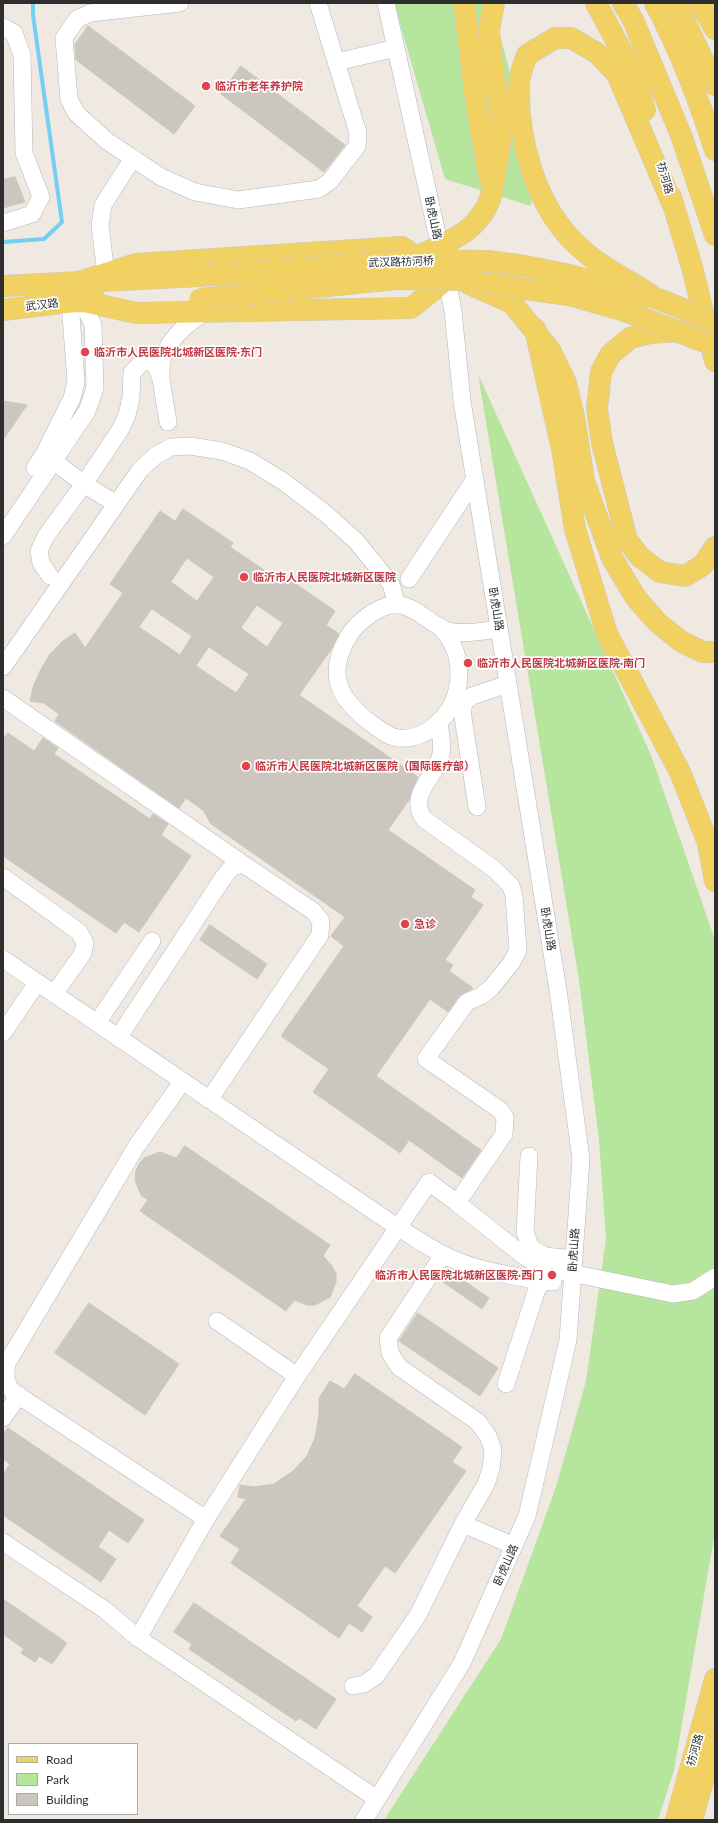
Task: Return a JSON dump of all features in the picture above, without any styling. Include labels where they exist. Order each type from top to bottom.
[{"type":"main road","points":[[464,3],[476,102],[489,172],[491,196]]},
{"type":"main road","points":[[408,260],[454,240],[477,223],[488,207],[500,145],[501,113],[494,78],[489,30],[494,3]]},
{"type":"main road","name":"祊河路","points":[[596,3],[635,76],[692,267],[715,361]]},
{"type":"main road","points":[[624,3],[633,20],[681,134],[715,236]]},
{"type":"main road","points":[[655,3],[681,59],[705,118],[715,150]]},
{"type":"main road","points":[[676,3],[715,85]]},
{"type":"main road","points":[[700,3],[715,29]]},
{"type":"main road","points":[[658,298],[598,263],[573,241],[554,218],[541,196],[521,129],[519,83],[527,55],[556,38],[571,38],[597,53],[617,74],[675,210]]},
{"type":"main road","points":[[77,295],[106,274],[136,264],[402,247],[454,280],[512,303],[535,329],[550,350],[566,383],[574,417],[584,480],[612,558],[636,598],[658,623],[682,642],[703,652],[715,652]]},
{"type":"main road","name":"武汉路祊河桥","points":[[77,295],[200,276],[408,260],[487,261],[525,266],[570,275],[658,298],[715,322]]},
{"type":"main road","name":"武汉路祊河桥","points":[[77,295],[202,305],[396,279],[454,280],[569,295],[625,311],[715,346]]},
{"type":"main road","points":[[202,305],[411,308],[454,280]]},
{"type":"main road","name":"武汉路","points":[[3,286],[77,295]]},
{"type":"main road","name":"武汉路","points":[[3,310],[77,295]]},
{"type":"main road","points":[[535,329],[562,449],[575,529],[608,634],[680,772],[708,843],[715,881]]},
{"type":"main road","points":[[679,331],[650,333],[630,338],[610,355],[601,372],[597,409],[602,443],[627,540],[640,557],[660,572],[684,576],[703,565],[715,548]]},
{"type":"main road","name":"祊河路","points":[[676,1820],[715,1679]]},
{"type":"main road","name":"祊河路","points":[[692,1820],[715,1738]]},
{"type":"street","points":[[180,3],[90,13],[77,19],[64,38],[69,99],[76,113],[107,141],[161,177],[195,192],[238,200],[319,189],[330,181],[357,146],[358,133],[318,3]]},
{"type":"street","name":"卧虎山路","points":[[364,1820],[462,1663],[527,1516],[568,1340],[581,1159],[558,990],[462,402],[453,311],[454,280],[386,3]]},
{"type":"street","points":[[3,27],[14,32],[22,55],[24,153],[41,197],[32,214],[3,223]]},
{"type":"street","points":[[337,62],[396,48]]},
{"type":"street","points":[[106,274],[100,226],[103,205],[133,158]]},
{"type":"street","points":[[3,536],[48,457],[72,398],[76,382],[77,295]]},
{"type":"street","points":[[161,379],[162,360],[169,346],[202,305]]},
{"type":"street","points":[[50,576],[41,563],[39,551],[46,536],[84,484],[120,430],[127,415],[131,398],[132,374],[141,363],[151,361],[157,368],[161,379],[168,422]]},
{"type":"street","points":[[3,667],[140,470],[155,456],[171,447],[190,446],[222,451],[250,461],[284,482],[326,514],[356,541],[391,584],[397,605]]},
{"type":"street","points":[[48,457],[84,484],[116,504]]},
{"type":"street","points":[[3,516],[48,457]]},
{"type":"street","points":[[408,579],[475,479]]},
{"type":"street","points":[[440,627],[449,636],[458,660],[459,682],[455,700],[447,714],[439,723],[428,730],[408,739],[397,738],[383,733],[355,712],[341,693],[337,679],[338,658],[352,630],[378,609],[397,605],[412,609],[448,631],[458,632],[499,629]]},
{"type":"street","points":[[477,807],[462,711],[465,701],[472,696],[508,684]]},
{"type":"street","points":[[3,698],[313,911],[321,921],[320,935],[209,1100]]},
{"type":"street","points":[[439,723],[441,753],[436,768],[420,792],[417,803],[419,812],[424,819],[494,869],[511,886],[514,896],[518,950],[512,962],[491,988],[481,996],[467,1002],[426,1059],[500,1110],[505,1117],[504,1134],[457,1203]]},
{"type":"street","points":[[118,1038],[223,878],[232,867],[243,864]]},
{"type":"street","points":[[3,877],[80,932],[85,943],[83,953],[54,994]]},
{"type":"street","points":[[97,1023],[152,941]]},
{"type":"street","points":[[3,959],[397,1227],[443,1255],[478,1267],[513,1276],[544,1281],[558,1282],[573,1273]]},
{"type":"street","points":[[3,1033],[38,983]]},
{"type":"street","points":[[182,1082],[136,1147],[7,1363],[6,1383],[18,1395],[206,1519]]},
{"type":"street","points":[[529,1156],[525,1232],[531,1248],[573,1273]]},
{"type":"street","points":[[138,1638],[206,1519],[297,1376],[429,1182],[524,1256],[542,1267],[673,1294],[693,1291],[715,1277]]},
{"type":"street","points":[[353,1686],[364,1684],[376,1676],[408,1630],[418,1614],[486,1484],[491,1469],[492,1450],[488,1436],[478,1422],[399,1367],[390,1353],[388,1338],[443,1255]]},
{"type":"street","points":[[506,1384],[537,1289],[544,1281]]},
{"type":"street","points":[[217,1320],[297,1376]]},
{"type":"street","points":[[3,1418],[18,1395]]},
{"type":"street","points":[[464,1524],[514,1546]]},
{"type":"street","points":[[3,1542],[105,1610],[138,1638],[377,1799]]},
{"type":"green space","points":[[394,3],[491,3],[536,167],[531,206],[445,179]]},
{"type":"green space","points":[[478,374],[651,755],[715,940],[715,1532],[674,1770],[658,1820],[384,1820],[501,1639],[556,1487],[586,1381],[606,1239],[599,1140],[579,980]]},
{"type":"building","points":[[88,26],[195,106],[174,134],[76,60],[75,45]]},
{"type":"building","points":[[241,66],[345,145],[324,172],[221,94]]},
{"type":"building","points":[[15,177],[25,202],[3,208],[3,180]]},
{"type":"building","points":[[3,401],[27,405],[3,440]]},
{"type":"building","points":[[183,509],[233,543],[230,547],[276,578],[280,573],[335,611],[326,625],[339,634],[332,648],[299,695],[418,777],[409,800],[388,830],[475,890],[471,897],[483,905],[445,960],[453,965],[449,971],[473,988],[459,996],[448,1012],[430,999],[376,1076],[481,1150],[462,1178],[409,1140],[400,1153],[313,1092],[329,1069],[281,1036],[344,946],[331,936],[345,917],[211,824],[203,810],[186,798],[179,808],[55,721],[59,714],[44,703],[30,701],[33,687],[50,654],[63,641],[75,633],[85,648],[123,593],[110,584],[160,511],[175,521]],"holes":[[[187,558],[214,577],[197,601],[171,582]],[[257,605],[283,623],[267,647],[241,628]],[[152,609],[192,636],[180,655],[139,627]],[[209,647],[249,674],[236,693],[196,666]]]},
{"type":"building","points":[[8,733],[34,751],[43,738],[58,748],[54,754],[150,819],[153,814],[168,824],[161,835],[191,856],[139,932],[124,922],[116,933],[3,856],[3,740]]},
{"type":"building","points":[[210,925],[267,964],[257,979],[200,940]]},
{"type":"building","points":[[185,1146],[330,1245],[323,1256],[332,1266],[336,1274],[336,1282],[330,1297],[315,1305],[307,1305],[294,1300],[286,1311],[140,1211],[148,1200],[141,1195],[135,1180],[136,1171],[139,1164],[144,1158],[160,1152],[176,1158]]},
{"type":"building","points":[[450,1271],[489,1298],[482,1309],[443,1282]]},
{"type":"building","points":[[89,1303],[179,1364],[145,1415],[55,1353]]},
{"type":"building","points":[[418,1313],[498,1368],[480,1396],[399,1341]]},
{"type":"building","points":[[355,1374],[462,1447],[452,1462],[466,1471],[395,1573],[385,1566],[357,1606],[372,1617],[362,1632],[349,1623],[339,1638],[231,1563],[240,1549],[220,1536],[246,1499],[238,1497],[240,1485],[254,1487],[274,1484],[293,1471],[307,1456],[315,1438],[319,1415],[319,1398],[330,1381],[344,1389]]},
{"type":"building","points":[[8,1428],[144,1520],[128,1543],[109,1530],[98,1547],[116,1559],[101,1582],[3,1515],[3,1475],[10,1464],[3,1459],[3,1435]]},
{"type":"building","points":[[3,1599],[67,1643],[52,1664],[39,1656],[35,1662],[21,1653],[24,1649],[3,1634]]},
{"type":"building","points":[[194,1603],[336,1699],[316,1729],[299,1718],[296,1721],[189,1649],[192,1644],[174,1632]]},
{"type":"waterway","points":[[3,242],[44,239],[62,222],[33,15],[33,3]]},
{"type":"place","name":"临沂市老年养护院","points":[[206,86]]},
{"type":"place","name":"临沂市人民医院北城新区医院·东门","points":[[85,352]]},
{"type":"place","name":"临沂市人民医院北城新区医院","points":[[244,577]]},
{"type":"place","name":"临沂市人民医院北城新区医院·南门","points":[[468,663]]},
{"type":"place","name":"临沂市人民医院北城新区医院（国际医疗部）","points":[[246,766]]},
{"type":"place","name":"急诊","points":[[405,924]]},
{"type":"place","name":"临沂市人民医院北城新区医院·西门","points":[[552,1275]]}]
